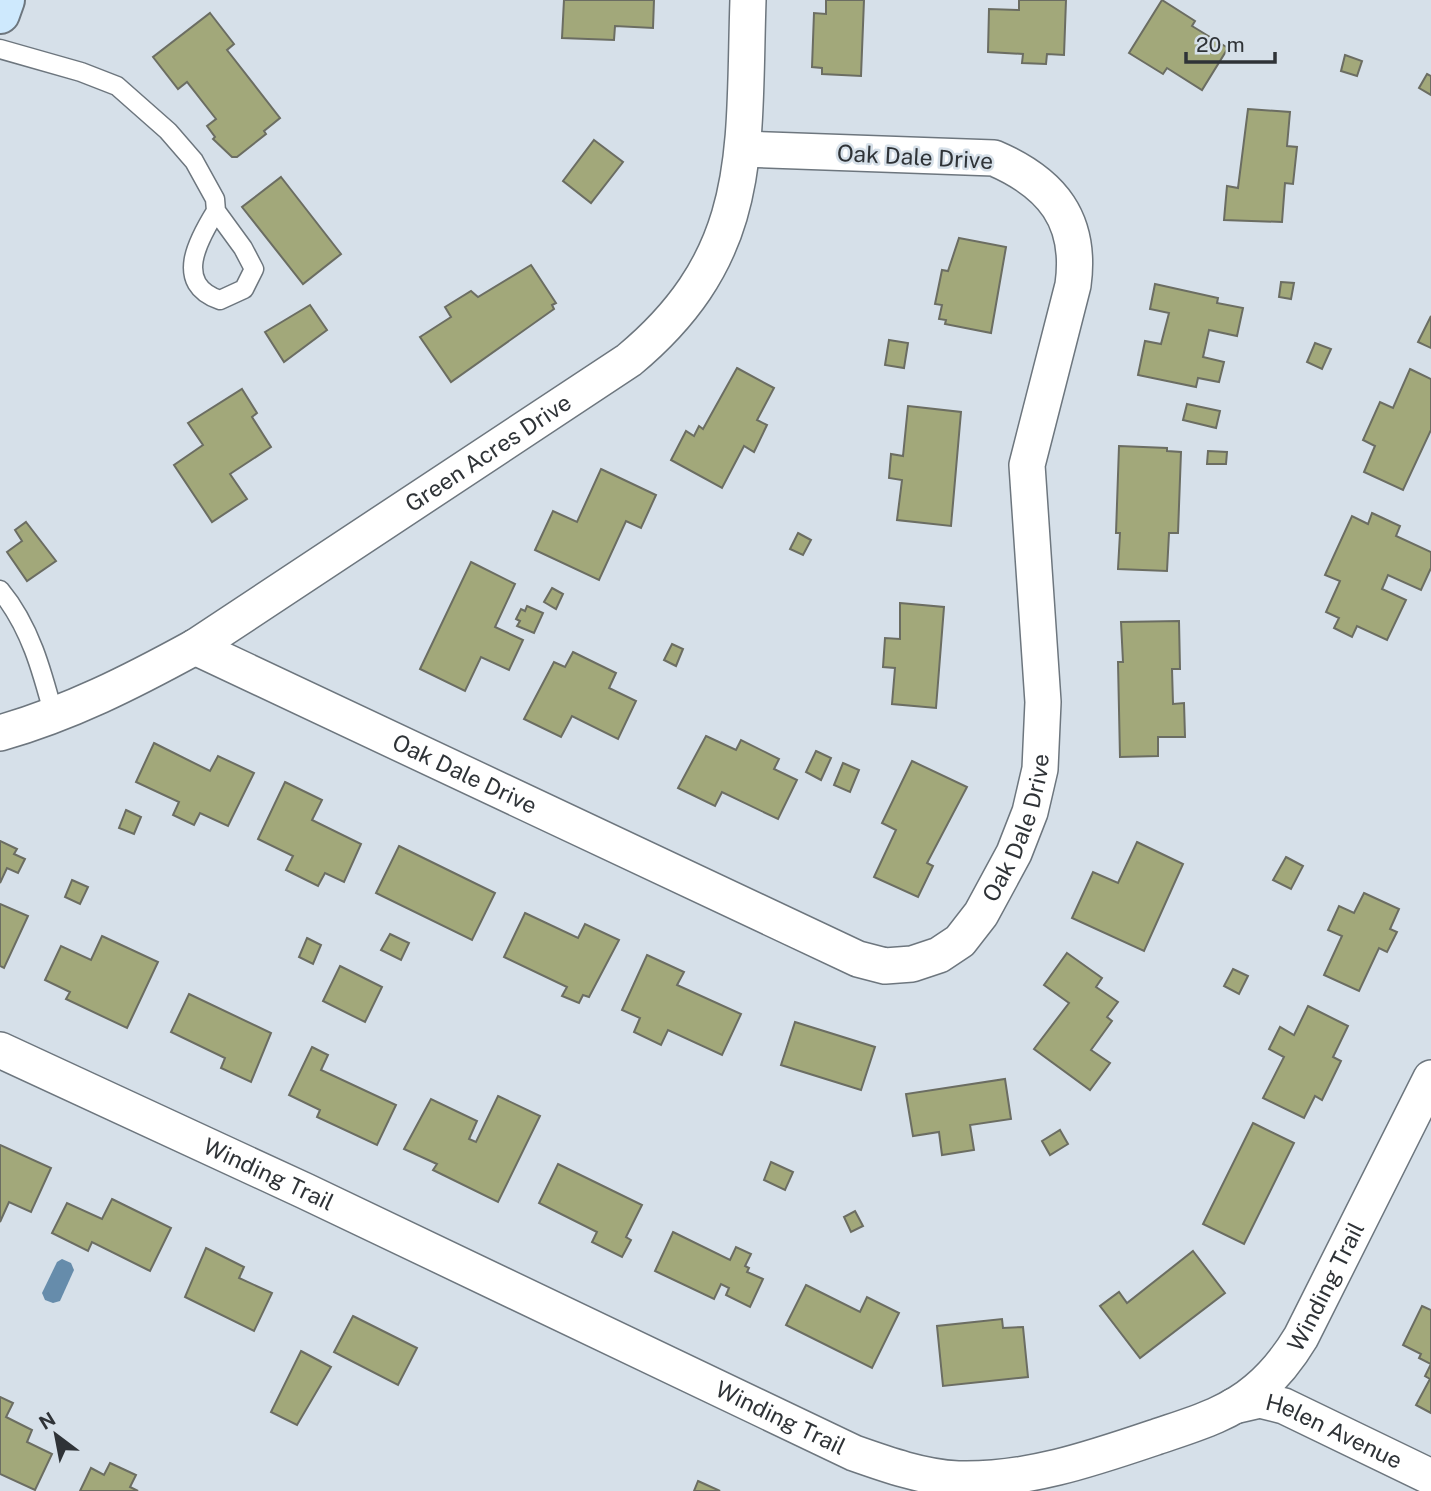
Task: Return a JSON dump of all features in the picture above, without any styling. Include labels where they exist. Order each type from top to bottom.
[{"type":"street","points":[[0,14],[5,0]]},
{"type":"street","name":"Green Acres Drive","points":[[0,733],[54,716],[122,688],[195,647],[629,360],[662,333],[693,296],[725,237],[743,149],[748,0]]},
{"type":"street","name":"Oak Dale Drive","points":[[195,647],[858,959],[885,966],[912,964],[939,956],[960,941],[981,914],[1014,853],[1030,812],[1040,769],[1043,702],[1027,465],[1073,285],[1077,256],[1073,240],[1062,212],[1044,188],[1020,169],[994,158],[743,149]]},
{"type":"street","name":"Winding Trail","points":[[0,1049],[854,1453],[888,1466],[955,1478],[1028,1475],[1106,1454],[1207,1419],[1234,1406],[1274,1374],[1301,1337],[1431,1078]]},
{"type":"street","name":"Helen Avenue","points":[[1234,1406],[1260,1401],[1284,1406],[1431,1476]]},
{"type":"lane","points":[[0,49],[81,72],[117,86],[168,131],[194,161],[215,199],[216,211],[243,248],[254,269],[244,289],[220,300],[205,295],[192,275],[197,243],[216,211]]},
{"type":"lane","points":[[0,590],[18,612],[40,665],[54,716]]},
{"type":"water","points":[[62,1259],[71,1263],[74,1270],[60,1301],[53,1303],[45,1300],[42,1293],[57,1262]]},
{"type":"building","points":[[564,0],[654,0],[653,28],[615,26],[614,40],[562,38]]},
{"type":"building","points":[[826,0],[864,0],[861,76],[822,74],[822,68],[812,67],[814,13],[826,14]]},
{"type":"building","points":[[1019,0],[1066,0],[1064,55],[1047,54],[1046,64],[1022,63],[1023,54],[988,52],[989,9],[1019,10]]},
{"type":"building","points":[[1162,0],[1195,21],[1192,26],[1228,48],[1202,90],[1167,68],[1163,74],[1129,53]]},
{"type":"building","points":[[210,13],[234,44],[227,50],[280,118],[264,131],[266,134],[237,157],[232,157],[213,139],[215,137],[207,126],[216,119],[187,82],[178,89],[153,57]]},
{"type":"building","points":[[1345,55],[1362,61],[1357,76],[1341,71]]},
{"type":"building","points":[[1427,74],[1431,76],[1431,95],[1419,88]]},
{"type":"building","points":[[1248,109],[1290,112],[1287,146],[1297,147],[1293,184],[1285,183],[1282,222],[1224,220],[1227,186],[1238,188]]},
{"type":"building","points":[[594,140],[623,162],[591,203],[563,181]]},
{"type":"building","points":[[281,177],[341,254],[303,284],[242,207]]},
{"type":"building","points":[[959,238],[1006,247],[991,333],[945,324],[946,320],[939,319],[942,305],[935,304],[942,270],[948,271]]},
{"type":"building","points":[[531,265],[556,303],[552,305],[554,309],[451,382],[420,337],[451,317],[445,307],[471,291],[478,297]]},
{"type":"building","points":[[1281,282],[1294,283],[1291,299],[1279,297]]},
{"type":"building","points":[[1155,284],[1218,298],[1217,303],[1243,308],[1237,336],[1209,330],[1203,357],[1224,362],[1219,382],[1198,378],[1196,387],[1138,375],[1145,341],[1161,344],[1169,313],[1150,309]]},
{"type":"building","points":[[310,305],[327,330],[284,362],[265,332]]},
{"type":"building","points":[[1431,316],[1431,348],[1418,342]]},
{"type":"building","points":[[889,340],[908,343],[904,368],[885,365]]},
{"type":"building","points":[[1315,343],[1331,349],[1322,369],[1307,362]]},
{"type":"building","points":[[737,368],[774,388],[757,420],[767,425],[754,452],[744,446],[722,488],[671,460],[686,431],[694,436],[699,426],[703,429]]},
{"type":"building","points":[[1410,369],[1431,379],[1431,430],[1403,490],[1364,472],[1375,446],[1363,440],[1380,402],[1393,408]]},
{"type":"building","points":[[242,389],[257,413],[252,417],[271,447],[230,474],[247,499],[212,522],[174,465],[203,445],[188,423]]},
{"type":"building","points":[[1187,404],[1220,411],[1216,428],[1183,420]]},
{"type":"building","points":[[908,406],[961,412],[951,526],[897,520],[902,480],[889,478],[891,454],[903,456]]},
{"type":"building","points":[[1119,446],[1167,448],[1167,451],[1181,452],[1178,533],[1169,533],[1167,571],[1118,569],[1120,533],[1116,533]]},
{"type":"building","points":[[1208,451],[1227,452],[1226,464],[1207,464]]},
{"type":"building","points":[[601,469],[656,495],[641,528],[626,521],[599,580],[535,550],[553,511],[577,522]]},
{"type":"building","points":[[1372,513],[1400,526],[1396,536],[1431,552],[1431,568],[1421,590],[1388,575],[1382,589],[1406,600],[1387,640],[1357,626],[1352,637],[1334,628],[1339,618],[1326,612],[1340,581],[1325,575],[1352,516],[1368,524]]},
{"type":"building","points":[[26,522],[56,561],[27,581],[7,552],[22,541],[15,530]]},
{"type":"building","points":[[798,533],[811,540],[803,555],[790,549]]},
{"type":"building","points":[[471,562],[515,584],[495,627],[523,640],[509,670],[481,657],[465,691],[420,669]]},
{"type":"building","points":[[552,588],[563,594],[556,609],[544,602]]},
{"type":"building","points":[[900,603],[944,607],[936,708],[892,704],[895,668],[883,667],[885,638],[900,639]]},
{"type":"building","points":[[527,606],[543,613],[534,633],[517,626],[520,621],[516,619],[521,609],[525,611]]},
{"type":"building","points":[[1179,621],[1180,669],[1172,669],[1173,704],[1184,703],[1185,737],[1158,737],[1158,756],[1120,757],[1118,662],[1123,662],[1121,622]]},
{"type":"building","points":[[672,644],[683,649],[676,666],[664,660]]},
{"type":"building","points":[[573,652],[616,673],[609,688],[636,701],[618,739],[572,716],[561,737],[524,719],[554,662],[565,667]]},
{"type":"building","points":[[706,736],[736,750],[741,740],[779,759],[774,769],[797,780],[778,819],[722,792],[715,806],[678,788]]},
{"type":"building","points":[[154,743],[210,771],[218,756],[254,773],[228,826],[200,813],[194,825],[173,815],[179,802],[136,782]]},
{"type":"building","points":[[816,751],[831,758],[821,780],[806,772]]},
{"type":"building","points":[[912,761],[967,787],[927,863],[933,866],[918,897],[874,877],[896,830],[882,823]]},
{"type":"building","points":[[843,763],[859,770],[850,792],[834,785]]},
{"type":"building","points":[[285,782],[322,800],[312,820],[361,844],[344,882],[325,873],[318,886],[286,870],[293,856],[258,839]]},
{"type":"building","points":[[126,810],[141,817],[134,834],[119,828]]},
{"type":"building","points":[[0,841],[17,849],[14,854],[25,859],[18,873],[7,868],[0,883]]},
{"type":"building","points":[[1137,842],[1183,864],[1144,951],[1072,918],[1093,872],[1118,883]]},
{"type":"building","points":[[399,846],[495,893],[472,940],[376,893]]},
{"type":"building","points":[[1286,857],[1303,866],[1291,889],[1273,880]]},
{"type":"building","points":[[72,880],[88,887],[80,904],[65,897]]},
{"type":"building","points":[[1364,893],[1399,909],[1390,929],[1397,932],[1387,952],[1379,948],[1359,991],[1324,975],[1342,936],[1328,930],[1339,906],[1354,913]]},
{"type":"building","points":[[0,904],[28,916],[4,968],[0,966]]},
{"type":"building","points":[[525,913],[578,938],[585,924],[619,940],[589,997],[583,995],[579,1003],[562,996],[567,987],[504,957]]},
{"type":"building","points":[[390,934],[409,943],[401,960],[381,950]]},
{"type":"building","points":[[102,936],[158,962],[127,1028],[66,999],[70,992],[45,980],[61,946],[91,960]]},
{"type":"building","points":[[307,938],[321,945],[313,964],[299,957]]},
{"type":"building","points":[[1067,953],[1102,978],[1096,987],[1118,1002],[1107,1017],[1112,1021],[1091,1050],[1110,1063],[1090,1090],[1034,1049],[1069,1003],[1044,985]]},
{"type":"building","points":[[647,955],[684,972],[677,985],[741,1014],[722,1055],[668,1030],[661,1045],[634,1032],[640,1018],[622,1010]]},
{"type":"building","points":[[340,966],[382,987],[365,1022],[323,1001]]},
{"type":"building","points":[[1233,969],[1248,976],[1239,994],[1224,986]]},
{"type":"building","points":[[189,994],[271,1033],[251,1082],[221,1068],[225,1058],[171,1032]]},
{"type":"building","points":[[1308,1006],[1348,1026],[1333,1057],[1341,1061],[1322,1100],[1315,1096],[1304,1118],[1263,1098],[1284,1057],[1269,1049],[1280,1027],[1294,1035]]},
{"type":"building","points":[[795,1022],[875,1047],[861,1090],[781,1065]]},
{"type":"building","points":[[312,1047],[328,1055],[321,1070],[396,1105],[377,1145],[317,1117],[320,1110],[289,1095]]},
{"type":"building","points":[[1005,1079],[1011,1119],[970,1125],[974,1150],[942,1155],[939,1132],[913,1136],[906,1094]]},
{"type":"building","points":[[498,1096],[540,1116],[498,1202],[433,1170],[437,1164],[404,1149],[431,1099],[477,1121],[469,1139],[476,1142]]},
{"type":"building","points":[[1253,1123],[1294,1143],[1244,1244],[1203,1224]]},
{"type":"building","points":[[1060,1130],[1068,1144],[1050,1155],[1042,1141]]},
{"type":"building","points":[[0,1145],[51,1168],[31,1212],[9,1202],[0,1222]]},
{"type":"building","points":[[771,1162],[793,1172],[785,1190],[764,1180]]},
{"type":"building","points":[[558,1164],[642,1205],[626,1237],[631,1240],[622,1257],[592,1242],[597,1232],[539,1203]]},
{"type":"building","points":[[112,1199],[171,1228],[150,1271],[92,1242],[88,1251],[52,1233],[67,1203],[102,1219]]},
{"type":"building","points":[[855,1211],[863,1226],[851,1232],[844,1217]]},
{"type":"building","points":[[673,1232],[730,1260],[736,1247],[751,1254],[745,1266],[749,1268],[747,1272],[763,1279],[750,1307],[726,1295],[729,1288],[721,1284],[714,1299],[655,1271]]},
{"type":"building","points":[[206,1248],[244,1267],[239,1278],[272,1293],[254,1331],[185,1297]]},
{"type":"building","points":[[1193,1251],[1225,1293],[1140,1358],[1100,1306],[1119,1292],[1127,1303]]},
{"type":"building","points":[[806,1285],[860,1312],[867,1297],[899,1313],[872,1368],[786,1325]]},
{"type":"building","points":[[1422,1306],[1431,1310],[1431,1364],[1419,1358],[1421,1354],[1403,1345]]},
{"type":"building","points":[[353,1316],[417,1348],[398,1385],[334,1352]]},
{"type":"building","points":[[1002,1319],[1003,1328],[1023,1327],[1028,1377],[943,1386],[937,1326]]},
{"type":"building","points":[[301,1351],[331,1367],[297,1425],[271,1412]]},
{"type":"building","points":[[1431,1364],[1431,1413],[1416,1405],[1430,1379],[1425,1376]]},
{"type":"building","points":[[0,1397],[13,1403],[6,1417],[32,1430],[27,1442],[52,1454],[35,1490],[0,1474]]},
{"type":"building","points":[[110,1463],[136,1475],[130,1487],[138,1491],[80,1491],[91,1468],[104,1475]]},
{"type":"building","points":[[698,1481],[720,1491],[694,1491]]}]
